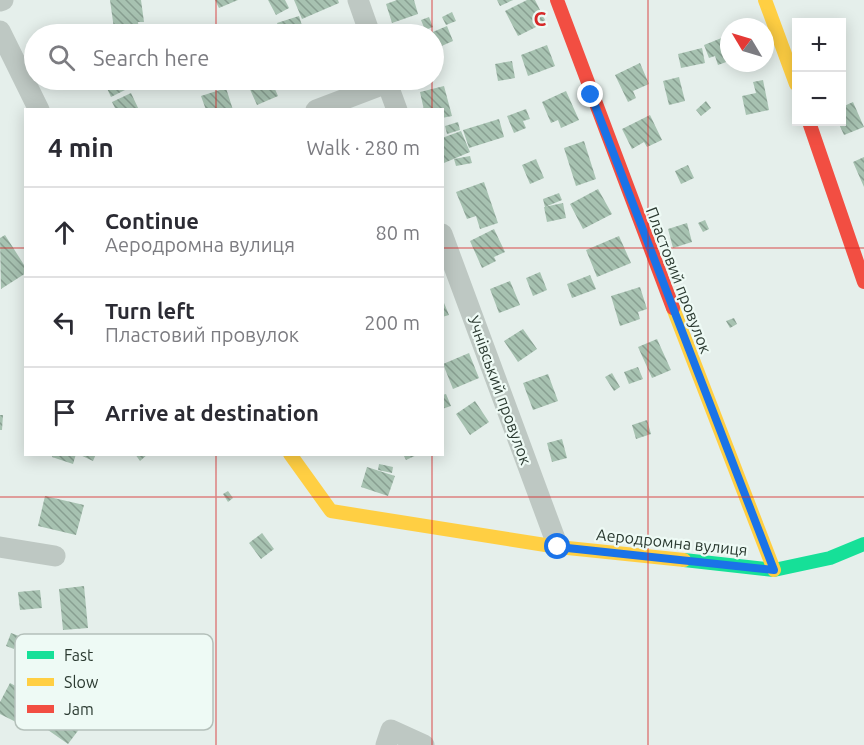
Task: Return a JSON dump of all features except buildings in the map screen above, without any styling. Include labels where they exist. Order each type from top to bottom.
[{"type":"street","points":[[358,0],[366,24]]},
{"type":"street","name":"Пластовий провулок","points":[[557,0],[595,106],[774,570]]},
{"type":"street","points":[[765,0],[792,73]]},
{"type":"street","points":[[0,32],[24,80]]},
{"type":"street","points":[[29,90],[38,108]]},
{"type":"street","points":[[321,108],[364,90]]},
{"type":"street","points":[[389,90],[396,108]]},
{"type":"street","points":[[810,126],[864,282]]},
{"type":"street","name":"Учнівський провулок","points":[[444,244],[448,263],[558,547]]},
{"type":"street","name":"Аеродромна вулиця","points":[[291,456],[327,506],[558,547],[774,570],[830,558],[864,543]]},
{"type":"street","points":[[0,546],[55,556]]},
{"type":"street","points":[[388,737],[424,745]]},
{"type":"traffic: fast","points":[[684,560],[774,570],[830,558],[864,544]]},
{"type":"traffic: slow","points":[[765,0],[792,73]]},
{"type":"traffic: slow","points":[[673,308],[774,570]]},
{"type":"traffic: slow","points":[[291,456],[331,511],[558,547],[684,560]]},
{"type":"traffic: jam","points":[[557,0],[673,308]]},
{"type":"traffic: jam","points":[[810,126],[864,282]]},
{"type":"route","points":[[558,547],[774,570],[591,95]]}]
